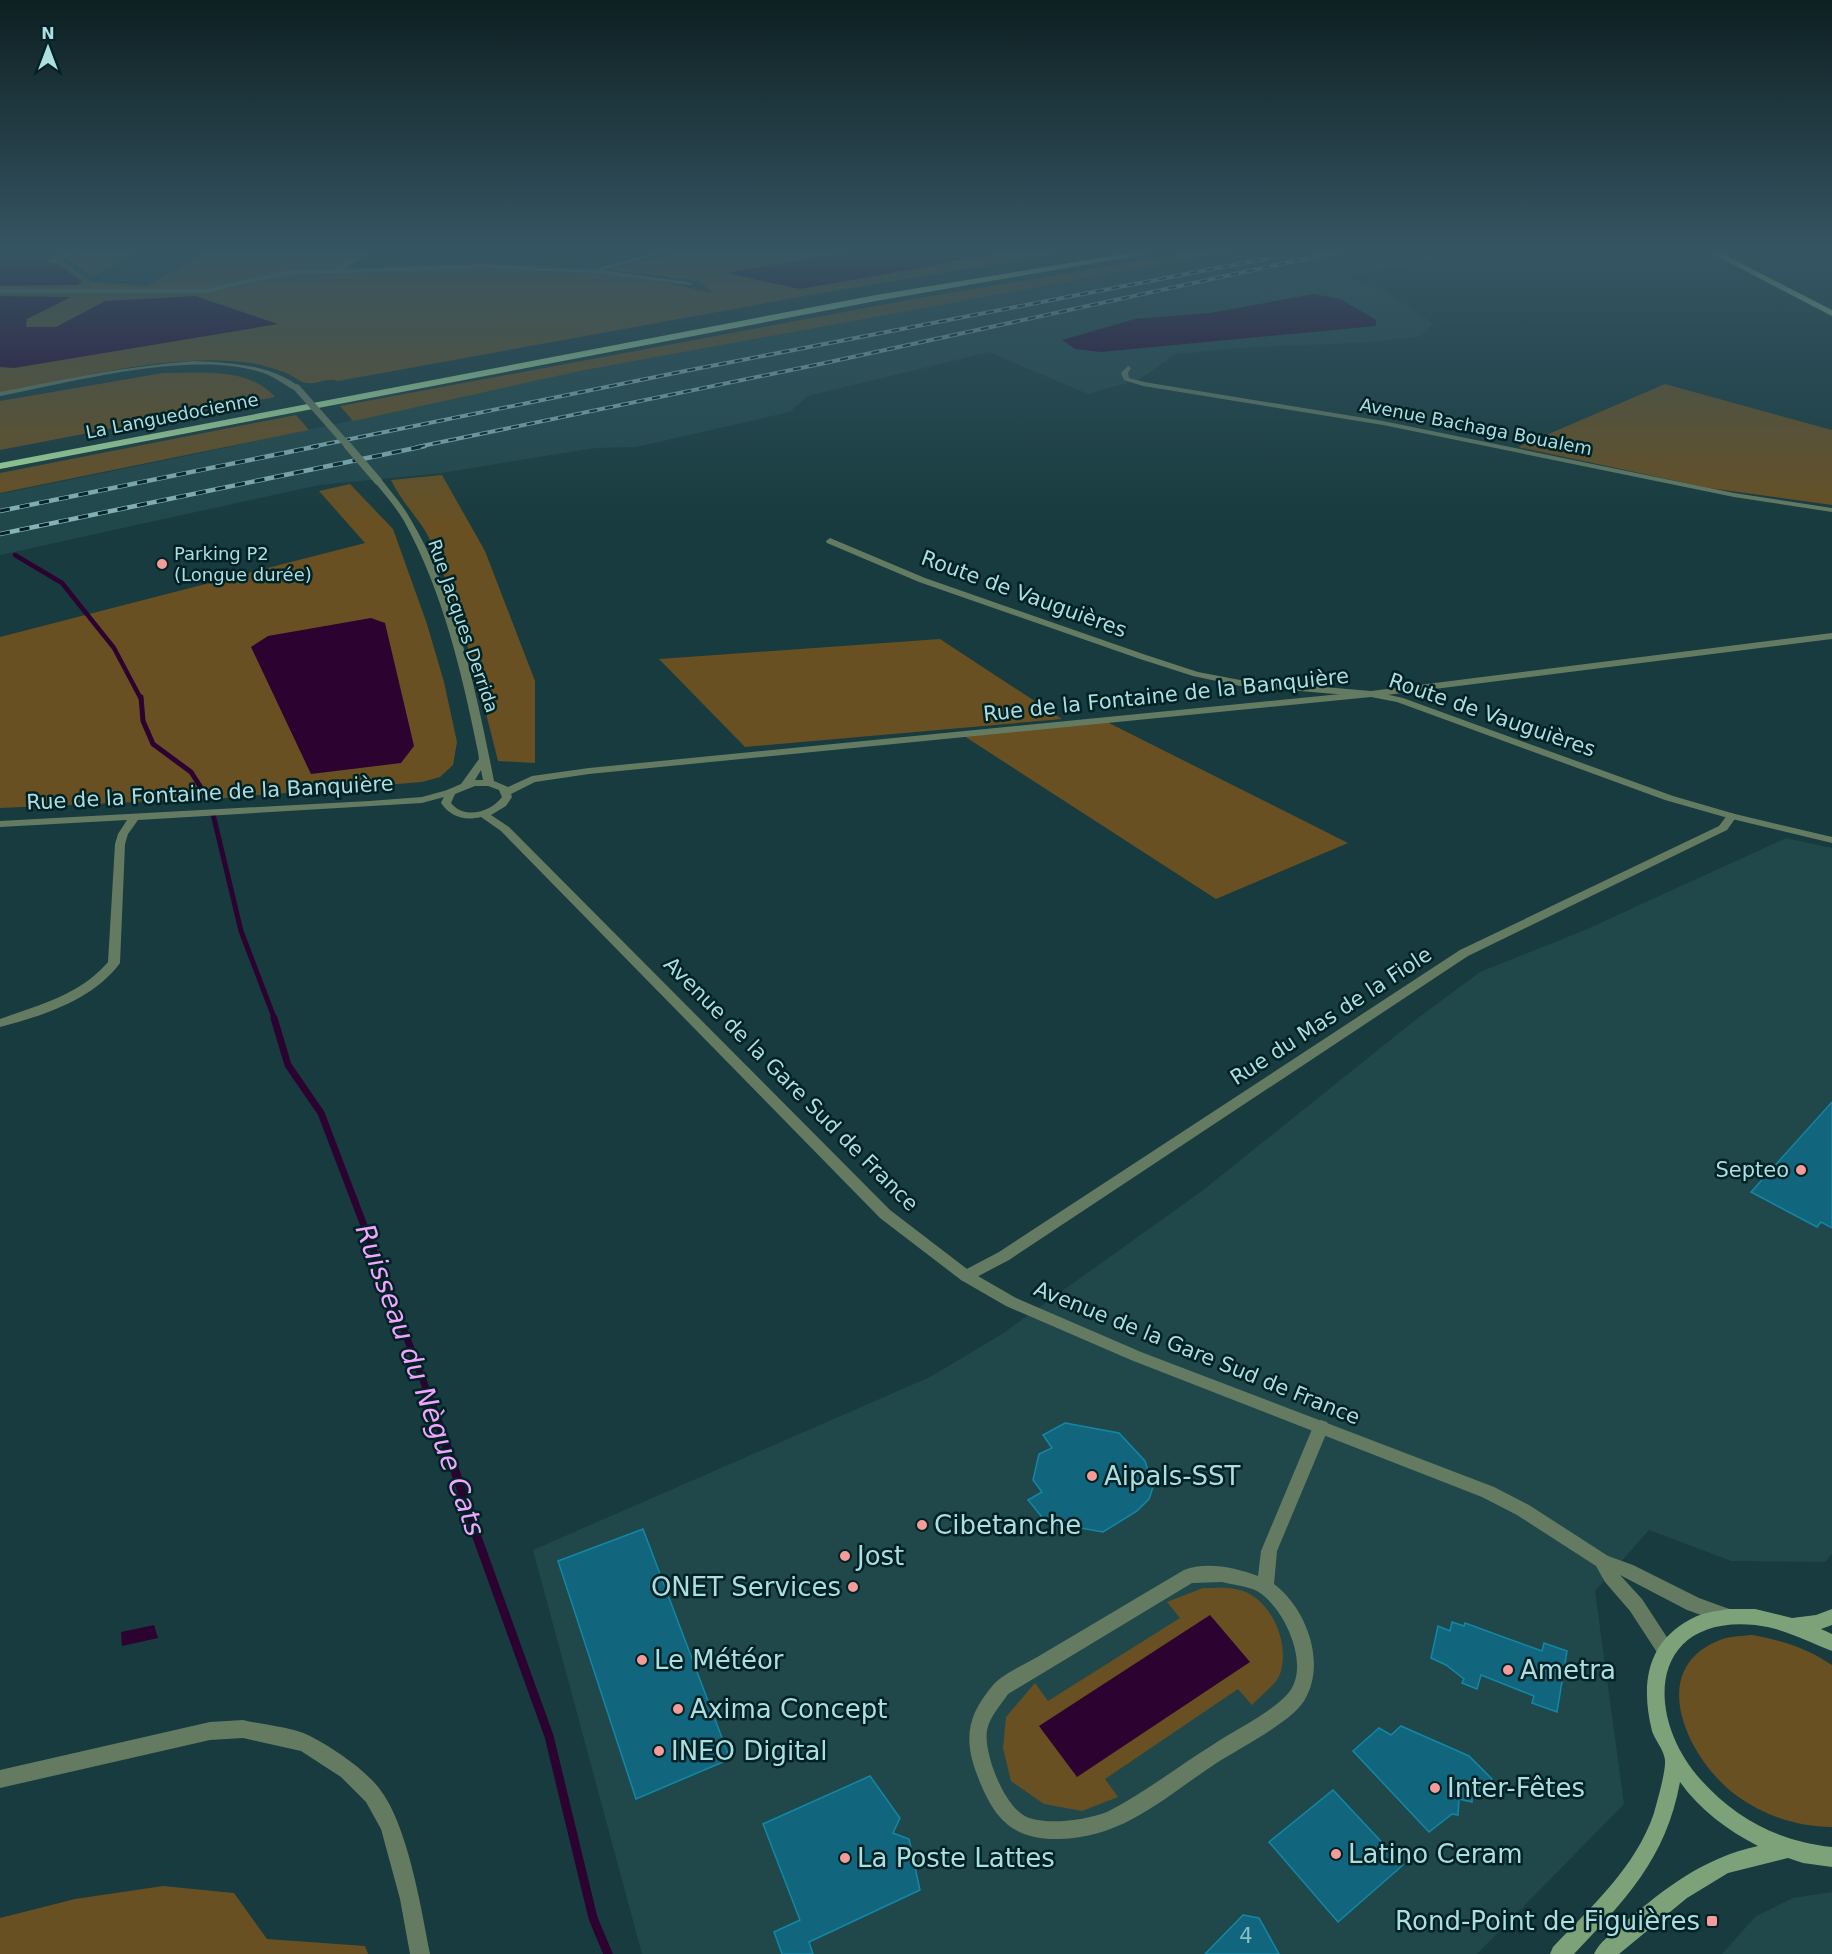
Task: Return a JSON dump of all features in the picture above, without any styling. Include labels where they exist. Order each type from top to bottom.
[{"type":"highway","name":"La Languedocienne","points":[[0,457],[605,341]]},
{"type":"highway","name":"La Languedocienne","points":[[0,466],[647,341]]},
{"type":"main road","points":[[1832,1643],[1791,1624],[1768,1618],[1726,1616],[1701,1623],[1681,1634],[1666,1651],[1654,1682],[1657,1720],[1674,1760],[1703,1797],[1742,1828],[1786,1849],[1832,1857]]},
{"type":"main road","points":[[1791,1624],[1816,1623],[1832,1617]]},
{"type":"main road","points":[[1560,1954],[1618,1892],[1636,1869],[1662,1816],[1674,1760]]},
{"type":"main road","points":[[1604,1954],[1647,1916],[1696,1881],[1726,1864],[1786,1849]]},
{"type":"street","name":"Rue Jacques Derrida","points":[[0,394],[143,368],[191,364],[259,369],[285,378],[297,388],[378,481],[407,520],[430,570],[480,728],[489,783]]},
{"type":"street","name":"Avenue Bachaga Boualem","points":[[1128,368],[1124,373],[1126,379],[1143,384],[1372,421],[1734,495],[1832,510]]},
{"type":"street","name":"Route de Vauguières","points":[[830,542],[922,580],[1196,674],[1240,683],[1371,694],[1400,700],[1593,771],[1732,816],[1832,840]]},
{"type":"street","name":"Rue de la Fontaine de la Banquière","points":[[507,792],[532,779],[589,771],[1371,694],[1832,636]]},
{"type":"street","points":[[466,785],[489,783],[503,788],[507,792],[505,803],[483,814],[454,812],[449,797],[466,785],[485,758]]},
{"type":"street","name":"Rue de la Fontaine de la Banquière","points":[[0,824],[449,797]]},
{"type":"street","name":"Avenue de la Gare Sud de France","points":[[499,807],[505,829]]},
{"type":"street","name":"Avenue de la Gare Sud de France","points":[[483,814],[505,829],[885,1214],[966,1276],[1047,1319],[1136,1356],[1488,1492],[1523,1510],[1602,1561],[1627,1570],[1693,1604],[1726,1616]]},
{"type":"street","name":"Rue du Mas de la Fiole","points":[[966,1276],[1004,1256],[1464,953],[1723,828],[1732,816]]},
{"type":"street","points":[[0,1023],[91,987],[104,977],[114,963],[120,844],[123,834],[135,817]]},
{"type":"street","points":[[1265,1587],[1269,1551],[1321,1427]]},
{"type":"street","name":"Avenue de la Gare Sud de France","points":[[1602,1561],[1611,1578],[1636,1605],[1666,1651]]},
{"type":"street","points":[[1222,1574],[1265,1587],[1283,1604],[1302,1638],[1305,1671],[1297,1697],[1267,1720],[1111,1821],[1063,1831],[1020,1824],[997,1799],[976,1750],[980,1717],[1002,1688],[1190,1575],[1222,1574]]},
{"type":"street","points":[[0,1779],[210,1731],[243,1729],[305,1743],[348,1771],[373,1795],[390,1826],[410,1899],[420,1954]]},
{"type":"shaded area","points":[[0,341],[557,341],[338,381],[304,383],[289,374],[251,363],[189,361],[125,368],[0,393]]},
{"type":"shaded area","points":[[0,341],[175,341],[14,368],[0,367]]},
{"type":"shaded area","points":[[687,341],[743,341],[580,371],[353,421],[340,406]]},
{"type":"shaded area","points":[[743,341],[1378,341],[1252,347],[1176,354],[1138,380],[1088,394],[989,352],[808,396],[790,412],[636,447],[595,448],[441,473],[319,485],[0,555],[0,494],[580,371]]},
{"type":"shaded area","points":[[1064,341],[1215,341],[1101,352],[1075,349]]},
{"type":"shaded area","points":[[163,373],[238,376],[264,387],[275,397],[0,450],[0,401]]},
{"type":"shaded area","points":[[1665,384],[1832,430],[1832,505],[1709,488],[1518,447]]},
{"type":"shaded area","points":[[296,415],[309,430],[0,493],[0,473]]},
{"type":"shaded area","points":[[442,475],[485,551],[535,681],[535,763],[498,761],[469,650],[441,568],[427,534],[391,480]]},
{"type":"shaded area","points":[[350,484],[393,529],[427,624],[444,682],[457,742],[453,765],[440,777],[422,782],[224,798],[0,808],[0,637],[365,543],[319,491]]},
{"type":"shaded area","points":[[371,618],[385,623],[414,746],[401,763],[311,774],[251,647],[268,636]]},
{"type":"shaded area","points":[[940,639],[1062,719],[745,747],[659,659]]},
{"type":"shaded area","points":[[1107,722],[1348,843],[1216,899],[964,736]]},
{"type":"shaded area","points":[[1786,838],[1832,848],[1832,1554],[1825,1562],[1731,1561],[1649,1530],[1595,1591],[1624,1804],[1477,1954],[642,1954],[533,1550],[930,1377],[1002,1334],[1202,1191],[1414,1021],[1480,972],[1585,930]]},
{"type":"shaded area","points":[[1203,1588],[1232,1588],[1248,1593],[1268,1610],[1275,1622],[1283,1648],[1280,1674],[1271,1686],[1252,1705],[1238,1689],[1105,1779],[1118,1797],[1082,1811],[1044,1804],[1011,1781],[1003,1748],[1006,1717],[1035,1683],[1048,1701],[1180,1618],[1167,1602]]},
{"type":"shaded area","points":[[1210,1615],[1250,1662],[1077,1777],[1039,1726]]},
{"type":"shaded area","points":[[154,1625],[158,1638],[122,1646],[121,1632]]},
{"type":"shaded area","points":[[1752,1635],[1794,1646],[1832,1665],[1832,1827],[1807,1825],[1782,1819],[1748,1803],[1720,1781],[1704,1762],[1691,1740],[1682,1716],[1679,1694],[1684,1672],[1697,1654],[1720,1640]]},
{"type":"shaded area","points":[[163,1886],[234,1893],[267,1939],[365,1946],[368,1954],[0,1954],[0,1918],[75,1899]]},
{"type":"shaded area","points":[[1832,1892],[1832,1954],[1722,1954],[1755,1917],[1793,1898]]},
{"type":"building","name":"Septeo","points":[[1832,1102],[1832,1228],[1821,1222],[1817,1227],[1751,1192]]},
{"type":"building","name":"Aipals-SST","points":[[1065,1423],[1119,1433],[1145,1461],[1153,1487],[1149,1499],[1137,1511],[1103,1532],[1046,1522],[1028,1500],[1042,1492],[1033,1480],[1039,1454],[1052,1448],[1043,1435]]},
{"type":"building","name":"Le Météor","points":[[643,1529],[730,1759],[636,1799],[558,1561]]},
{"type":"building","name":"Ametra","points":[[1452,1622],[1464,1626],[1465,1623],[1542,1651],[1544,1643],[1567,1651],[1557,1712],[1532,1703],[1534,1696],[1481,1675],[1477,1689],[1462,1683],[1464,1679],[1446,1665],[1431,1658],[1438,1626],[1450,1631]]},
{"type":"building","name":"Inter-Fêtes","points":[[1401,1726],[1469,1756],[1492,1779],[1472,1796],[1472,1802],[1459,1799],[1458,1815],[1452,1814],[1429,1832],[1353,1751],[1379,1728],[1391,1735]]},
{"type":"building","name":"La Poste Lattes","points":[[870,1776],[900,1818],[893,1833],[909,1839],[920,1890],[809,1942],[813,1954],[782,1954],[774,1932],[800,1920],[763,1824]]},
{"type":"building","name":"Latino Ceram","points":[[1333,1790],[1403,1865],[1338,1922],[1269,1842]]},
{"type":"building","points":[[1243,1915],[1259,1918],[1279,1954],[1205,1954]]},
{"type":"waterway","name":"Ruisseau du Nègue Cats","points":[[15,555],[62,583],[114,648],[141,699]]},
{"type":"waterway","name":"Ruisseau du Nègue Cats","points":[[141,697],[143,721],[153,744],[191,772],[207,797]]},
{"type":"waterway","name":"Ruisseau du Nègue Cats","points":[[213,814],[241,931],[275,1020]]},
{"type":"waterway","name":"Ruisseau du Nègue Cats","points":[[274,1018],[288,1065],[321,1113],[442,1430]]},
{"type":"waterway","name":"Ruisseau du Nègue Cats","points":[[441,1429],[477,1537],[549,1736],[593,1918],[608,1954]]},
{"type":"railway","points":[[311,447],[839,341]]},
{"type":"railway","points":[[417,447],[926,341]]},
{"type":"railway","points":[[0,511],[318,446]]},
{"type":"railway","points":[[0,534],[425,446]]},
{"type":"place","name":"Parking P2 (Longue durée)","points":[[162,564]]},
{"type":"place","name":"Septeo","points":[[1801,1170]]},
{"type":"place","name":"Aipals-SST","points":[[1092,1476]]},
{"type":"place","name":"Cibetanche","points":[[922,1525]]},
{"type":"place","name":"Jost","points":[[845,1556]]},
{"type":"place","name":"ONET Services","points":[[853,1587]]},
{"type":"place","name":"Le Météor","points":[[642,1660]]},
{"type":"place","name":"Ametra","points":[[1508,1670]]},
{"type":"place","name":"Axima Concept","points":[[678,1709]]},
{"type":"place","name":"INEO Digital","points":[[659,1751]]},
{"type":"place","name":"Inter-Fêtes","points":[[1435,1788]]},
{"type":"place","name":"Latino Ceram","points":[[1336,1854]]},
{"type":"place","name":"La Poste Lattes","points":[[845,1858]]},
{"type":"place","name":"Rond-Point de Figuières","points":[[1712,1921]]}]
